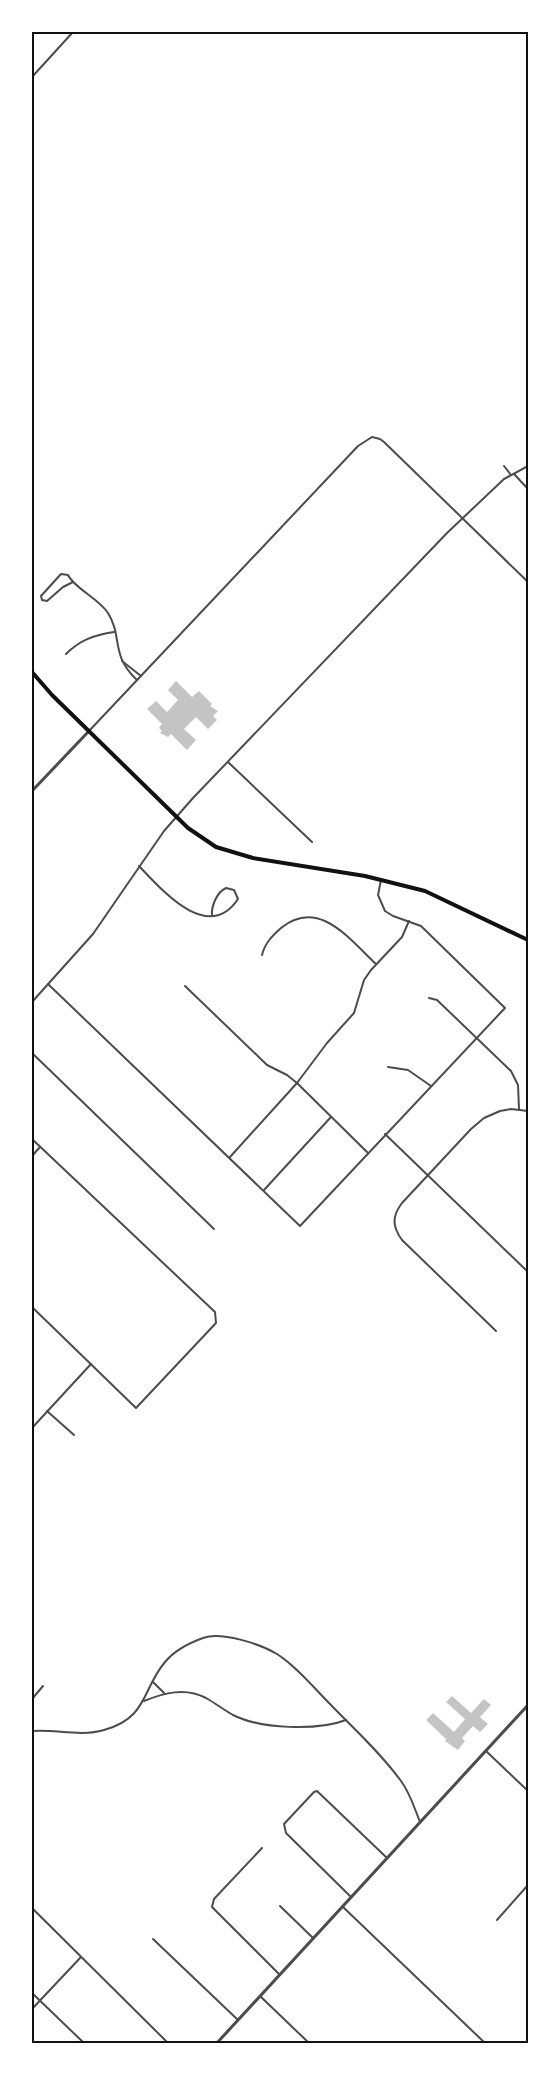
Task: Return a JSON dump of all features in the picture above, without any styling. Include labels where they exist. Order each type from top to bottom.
[{"type":"main road","points":[[32,672],[177,816],[201,838],[216,847],[234,853],[381,879],[425,891],[528,940]]},
{"type":"street","points":[[32,78],[73,32]]},
{"type":"street","points":[[32,791],[358,446],[372,437],[384,442],[528,582]]},
{"type":"street","points":[[504,466],[528,489]]},
{"type":"street","points":[[32,1002],[105,918],[139,866],[177,816],[483,498],[512,474],[528,466]]},
{"type":"street","points":[[73,582],[63,587],[47,601],[42,600],[41,596],[44,592],[61,573],[66,573],[73,582],[95,598],[107,611],[114,632],[117,652],[128,672],[137,680]]},
{"type":"street","points":[[66,654],[85,639],[114,632]]},
{"type":"street","points":[[122,661],[141,676]]},
{"type":"street","points":[[228,762],[312,842]]},
{"type":"street","points":[[139,866],[179,906],[189,911],[212,916],[222,915],[238,899],[234,890],[229,887],[223,889],[216,899],[211,912],[212,916]]},
{"type":"street","points":[[48,984],[300,1226],[505,1008],[421,926],[385,911],[378,895],[381,879]]},
{"type":"street","points":[[262,955],[264,946],[290,922],[316,917],[337,927],[376,964]]},
{"type":"street","points":[[230,1157],[297,1083],[327,1043],[354,1013],[364,981],[376,964],[402,937],[409,921]]},
{"type":"street","points":[[185,986],[267,1065],[297,1083],[368,1153]]},
{"type":"street","points":[[429,998],[437,1000],[511,1071],[518,1085],[519,1109]]},
{"type":"street","points":[[32,1053],[214,1228]]},
{"type":"street","points":[[388,1067],[408,1070],[431,1086]]},
{"type":"street","points":[[496,1331],[402,1240],[396,1231],[394,1221],[396,1211],[484,1118],[500,1111],[519,1109],[528,1111]]},
{"type":"street","points":[[264,1190],[331,1117]]},
{"type":"street","points":[[385,1134],[528,1272]]},
{"type":"street","points":[[32,1139],[217,1316],[216,1323],[136,1408],[32,1308]]},
{"type":"street","points":[[32,1156],[40,1147]]},
{"type":"street","points":[[32,1428],[91,1365]]},
{"type":"street","points":[[47,1411],[74,1436]]},
{"type":"street","points":[[32,1731],[90,1733],[120,1724],[134,1714],[144,1701],[165,1662],[175,1652],[206,1636],[222,1636],[254,1644],[276,1654],[294,1668],[360,1734],[401,1782],[410,1796],[420,1822]]},
{"type":"street","points":[[153,1682],[164,1693]]},
{"type":"street","points":[[32,1699],[43,1686]]},
{"type":"street","points":[[144,1701],[164,1693],[178,1691],[197,1694],[234,1716],[265,1725],[284,1727],[335,1724],[346,1720]]},
{"type":"street","points":[[216,2043],[528,1705]]},
{"type":"street","points":[[486,1751],[528,1791]]},
{"type":"street","points":[[351,1897],[286,1833],[284,1824],[317,1791],[387,1858]]},
{"type":"street","points":[[262,1848],[214,1899],[213,1909],[279,1974]]},
{"type":"street","points":[[497,1920],[528,1885]]},
{"type":"street","points":[[279,1906],[313,1938]]},
{"type":"street","points":[[343,1907],[486,2043]]},
{"type":"street","points":[[32,1908],[169,2043]]},
{"type":"street","points":[[153,1939],[238,2020]]},
{"type":"street","points":[[32,2009],[81,1957]]},
{"type":"street","points":[[32,1993],[85,2043]]},
{"type":"street","points":[[260,1996],[310,2043]]},
{"type":"building","points":[[176,681],[192,697],[199,691],[212,704],[210,706],[218,711],[213,716],[217,720],[208,729],[196,717],[184,729],[196,740],[187,750],[171,734],[168,737],[160,733],[162,731],[159,728],[162,724],[147,709],[156,701],[167,712],[178,700],[168,690]]},
{"type":"building","points":[[452,1696],[471,1713],[484,1699],[491,1705],[480,1717],[488,1724],[480,1732],[473,1726],[462,1738],[465,1741],[458,1750],[445,1741],[446,1739],[426,1720],[433,1713],[454,1732],[465,1719],[446,1702]]}]
